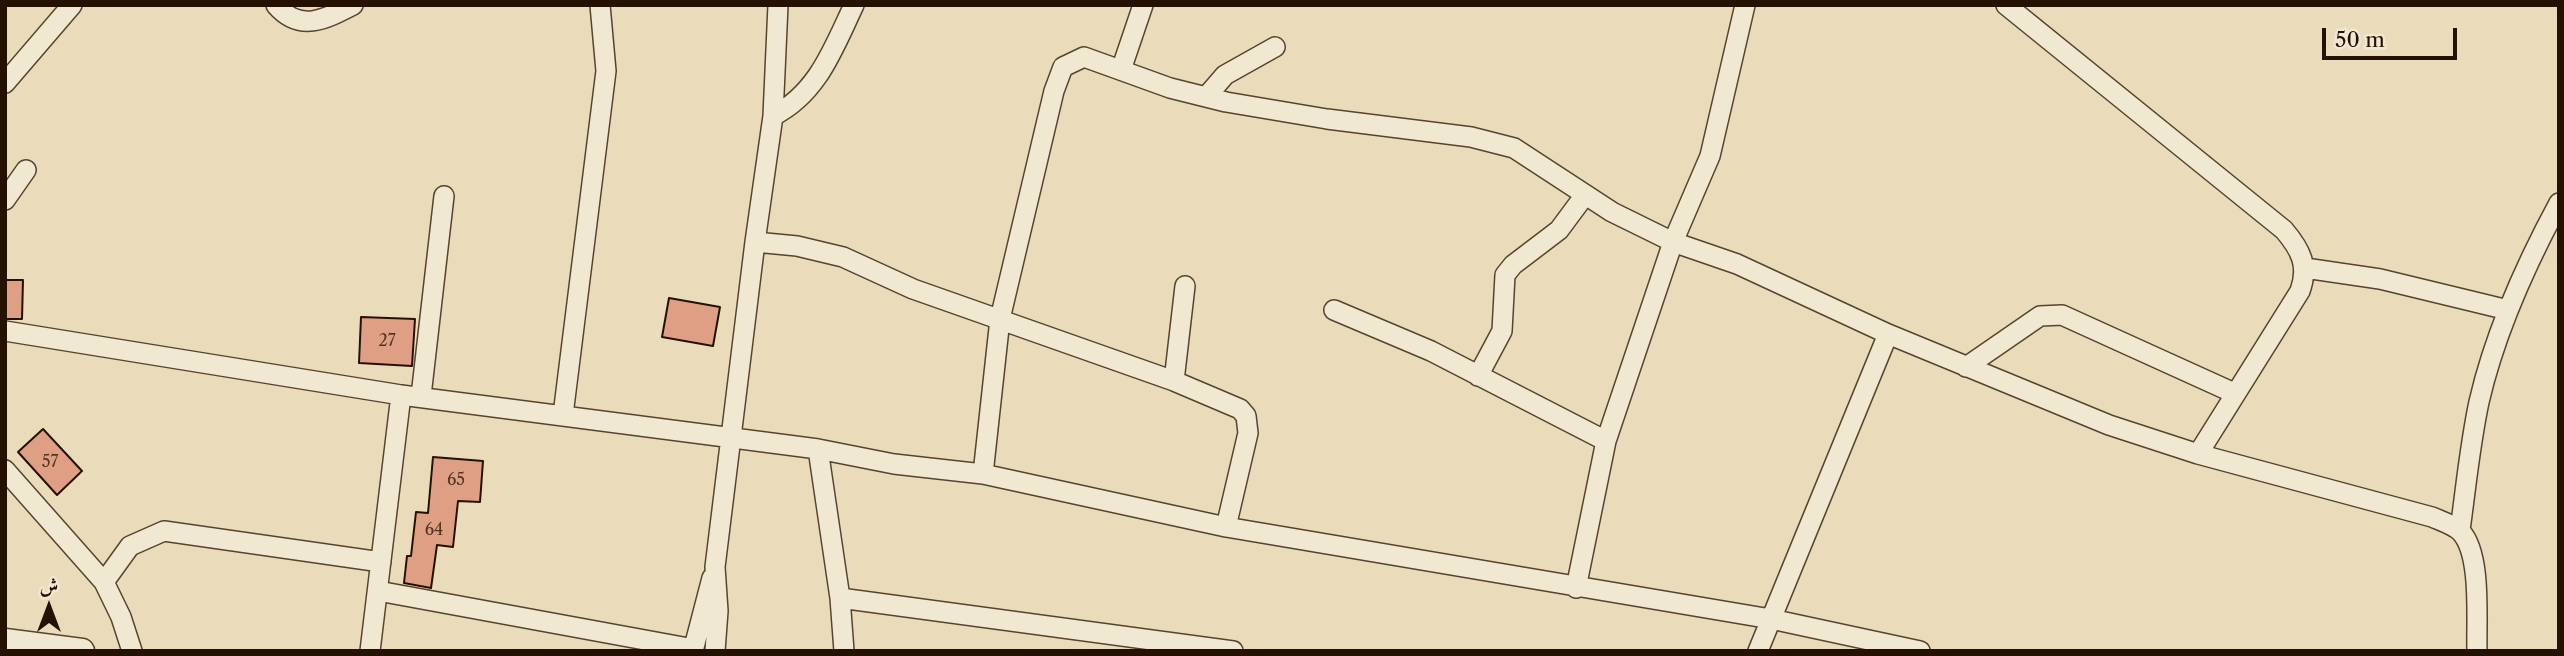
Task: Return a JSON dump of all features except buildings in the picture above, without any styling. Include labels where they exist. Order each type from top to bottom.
[{"type":"street","points":[[5,83],[72,5]]},
{"type":"street","points":[[276,5],[296,21],[317,22],[354,5]]},
{"type":"street","points":[[564,415],[606,71],[600,5]]},
{"type":"street","points":[[378,591],[694,650],[715,567],[733,440],[755,242],[773,116],[778,5]]},
{"type":"street","points":[[773,116],[793,106],[808,92],[822,71],[854,5]]},
{"type":"street","points":[[1121,70],[1143,5]]},
{"type":"street","points":[[1576,588],[1606,441],[1673,242],[1710,156],[1745,5]]},
{"type":"street","points":[[2006,5],[2284,230],[2302,255],[2305,268],[2300,291],[2198,454]]},
{"type":"street","points":[[1206,97],[1225,75],[1275,47]]},
{"type":"street","points":[[984,474],[1000,318],[1057,78],[1063,67],[1084,57],[1170,88],[1206,97],[1327,119],[1496,142],[1535,159],[1585,195],[1673,242],[1737,264],[1888,334],[2109,425],[2198,454],[2432,517],[2460,530],[2469,544],[2475,580],[2477,651]]},
{"type":"street","points":[[5,200],[26,170]]},
{"type":"street","points":[[1478,376],[1502,331],[1505,275],[1513,265],[1554,235],[1585,195]]},
{"type":"street","points":[[421,396],[444,196]]},
{"type":"street","points":[[2460,530],[2480,399],[2508,310],[2559,203]]},
{"type":"street","points":[[755,242],[797,246],[843,257],[913,289],[1174,380],[1231,404],[1246,416],[1248,433],[1226,527]]},
{"type":"street","points":[[2305,268],[2380,279],[2508,310]]},
{"type":"street","points":[[1174,380],[1185,286]]},
{"type":"street","points":[[1334,310],[1431,351],[1606,441]]},
{"type":"street","points":[[1966,367],[2040,316],[2062,315],[2235,393]]},
{"type":"street","points":[[5,331],[401,395],[818,449],[894,464],[984,474],[1226,527],[1771,619],[1920,651]]},
{"type":"street","points":[[1758,651],[1888,334]]},
{"type":"street","points":[[370,651],[401,395]]},
{"type":"street","points":[[818,449],[840,598],[844,651]]},
{"type":"street","points":[[5,470],[104,582],[121,617],[132,651]]},
{"type":"street","points":[[104,582],[130,546],[164,531],[381,562]]},
{"type":"street","points":[[715,567],[718,611],[715,651]]},
{"type":"street","points":[[840,598],[1233,651]]},
{"type":"street","points":[[5,641],[82,651]]}]
